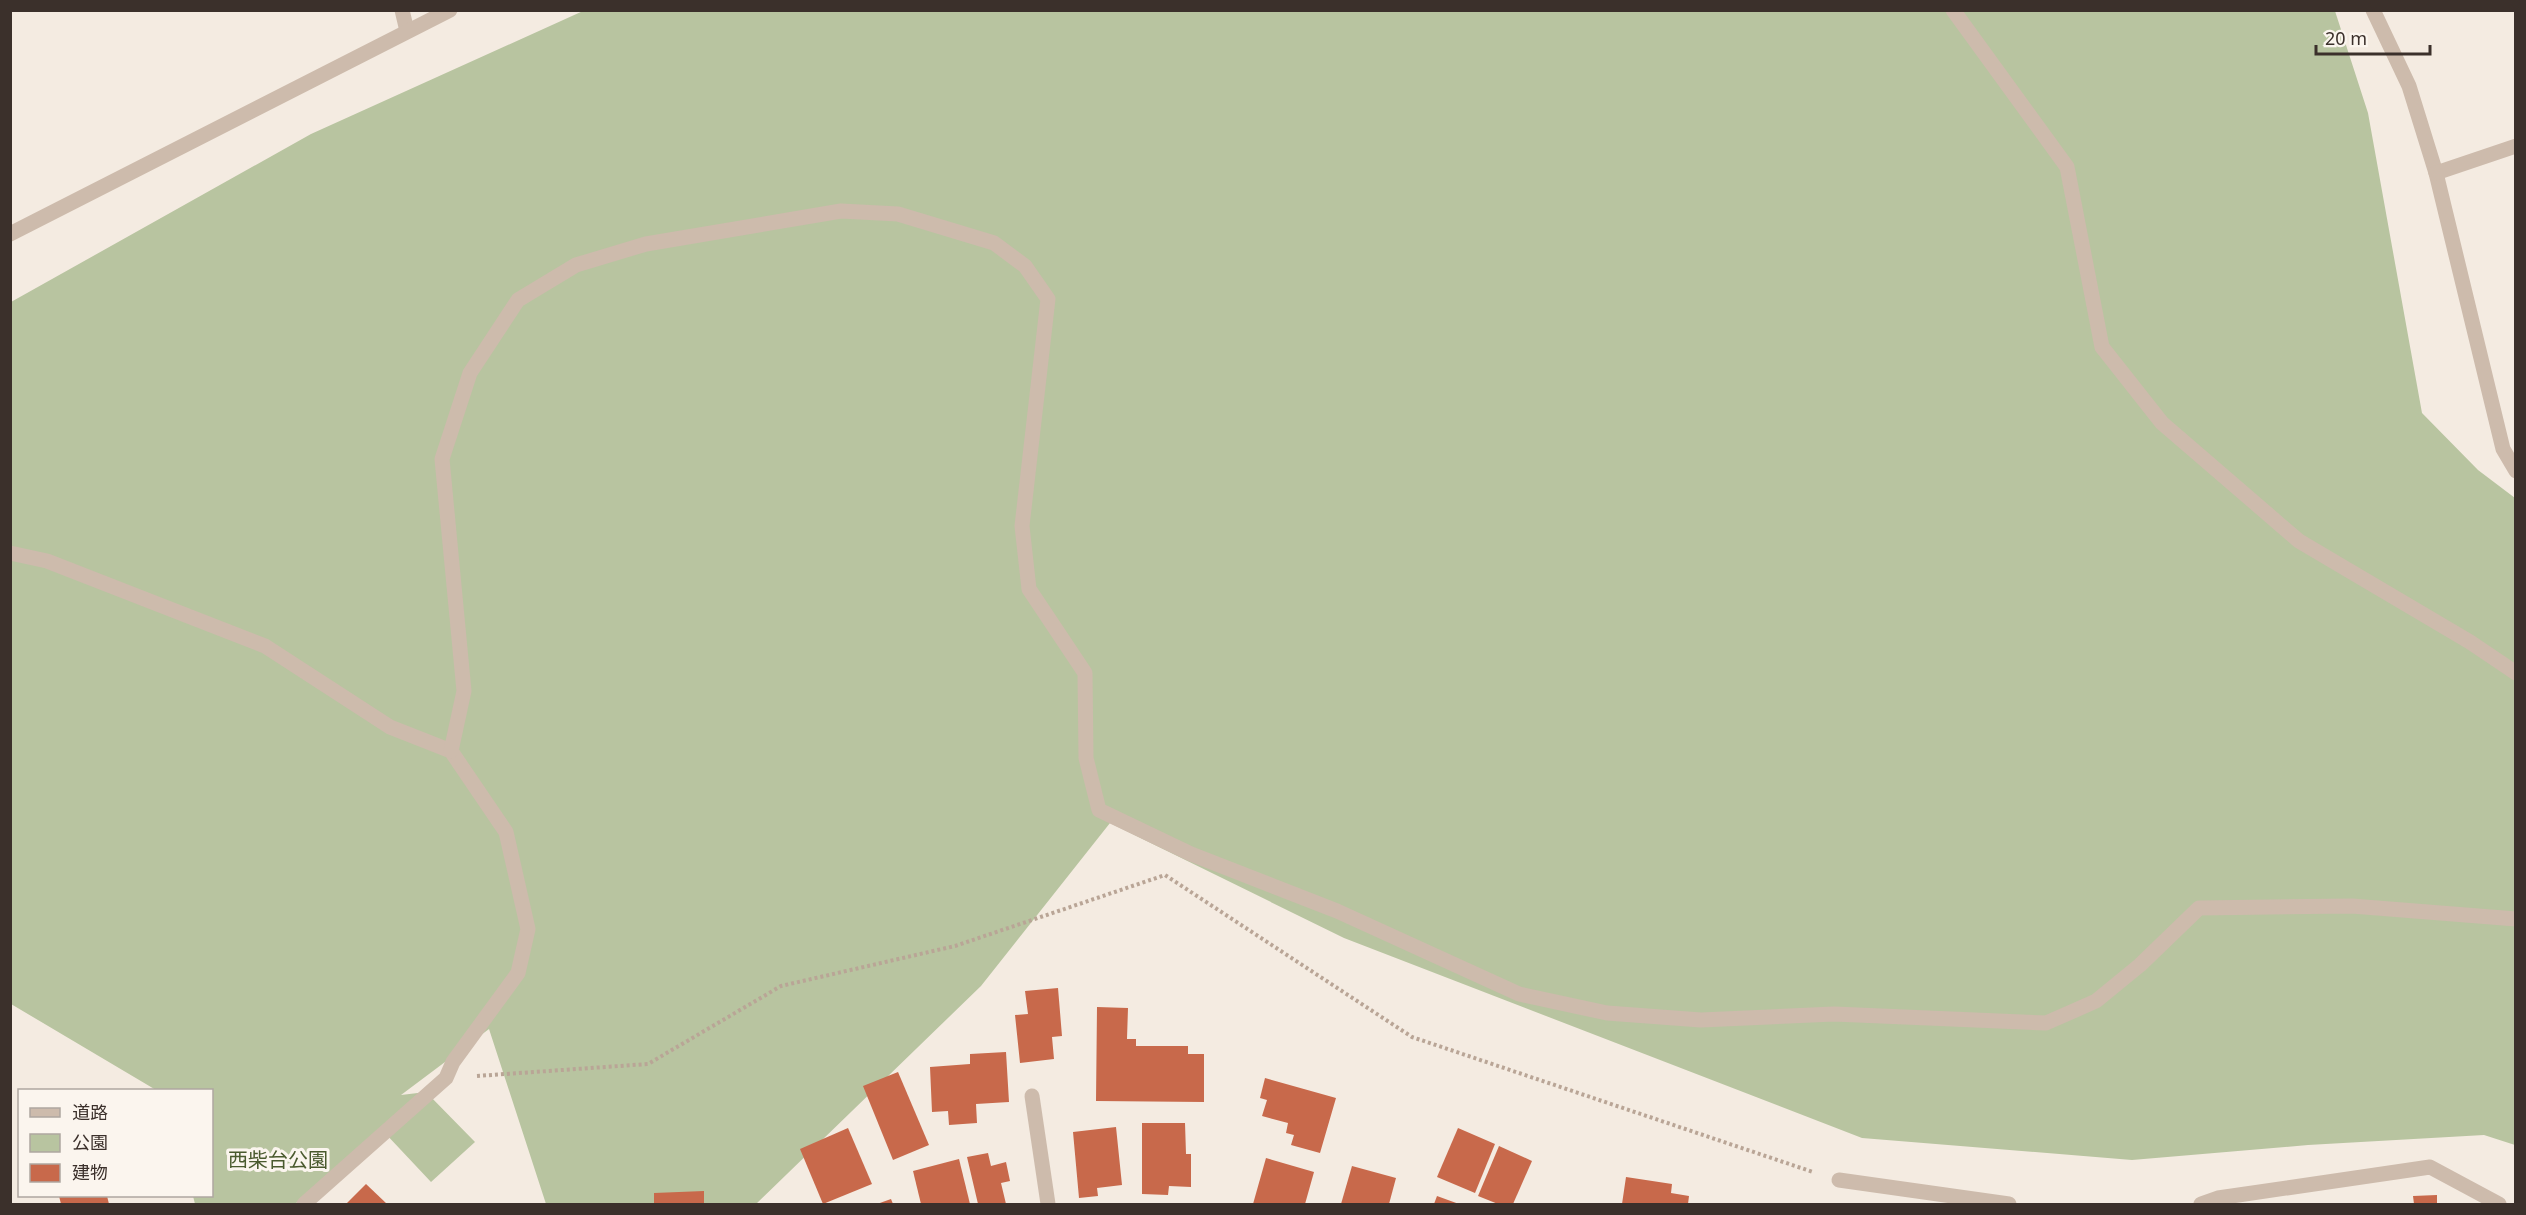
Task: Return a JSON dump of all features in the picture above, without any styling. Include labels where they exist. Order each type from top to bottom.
[{"type":"street","points":[[402,10],[407,31]]},
{"type":"street","points":[[10,234],[450,10]]},
{"type":"street","points":[[1953,10],[2067,167],[2102,347],[2162,423],[2299,541],[2470,642],[2516,673]]},
{"type":"street","points":[[2373,10],[2409,86],[2436,172],[2503,449],[2516,471]]},
{"type":"street","points":[[2436,172],[2516,146]]},
{"type":"street","points":[[451,752],[464,691],[442,459],[470,373],[518,300],[576,265],[646,244],[841,212],[898,214],[994,243],[1025,266],[1048,299],[1022,526],[1029,589],[1086,673],[1086,758],[1099,810],[1191,854],[1337,911],[1519,993],[1607,1013],[1701,1020],[1834,1014],[2046,1023],[2096,1001],[2140,965],[2199,909],[2352,906],[2516,919]]},
{"type":"street","points":[[10,553],[47,561],[265,646],[390,727],[451,752],[506,832],[528,929],[518,973],[453,1062],[446,1078],[304,1204]]},
{"type":"street","points":[[1032,1096],[1048,1204]]},
{"type":"street","points":[[2203,1204],[2218,1197],[2430,1167],[2499,1204]]},
{"type":"street","points":[[1839,1180],[2010,1204]]},
{"type":"path","points":[[446,1078],[648,1064],[781,986],[955,946],[1165,875],[1412,1038],[1839,1180]]},
{"type":"green space","name":"西柴台公園","points":[[583,11],[2335,11],[2368,113],[2422,413],[2478,470],[2515,498],[2515,1145],[2484,1135],[2308,1145],[2132,1160],[1862,1138],[1344,938],[1110,823],[981,986],[756,1204],[546,1204],[489,1029],[401,1095],[426,1092],[475,1142],[431,1182],[384,1132],[295,1204],[195,1204],[193,1197],[213,1197],[213,1089],[154,1089],[11,1004],[11,302],[311,134]]},
{"type":"building","points":[[1058,988],[1062,1036],[1052,1037],[1054,1059],[1020,1063],[1015,1015],[1028,1014],[1025,991]]},
{"type":"building","points":[[1097,1007],[1128,1008],[1127,1039],[1136,1039],[1136,1046],[1188,1046],[1188,1054],[1204,1054],[1204,1102],[1096,1101]]},
{"type":"building","points":[[1006,1052],[1009,1102],[976,1104],[977,1123],[949,1125],[948,1111],[932,1112],[930,1067],[970,1064],[970,1054]]},
{"type":"building","points":[[898,1072],[929,1145],[893,1160],[863,1086]]},
{"type":"building","points":[[1265,1078],[1336,1098],[1320,1153],[1291,1145],[1294,1135],[1286,1133],[1288,1123],[1262,1116],[1267,1100],[1260,1098]]},
{"type":"building","points":[[1142,1123],[1185,1123],[1186,1154],[1191,1154],[1191,1187],[1169,1186],[1168,1195],[1142,1194]]},
{"type":"building","points":[[1116,1127],[1122,1185],[1097,1188],[1098,1196],[1079,1198],[1073,1132]]},
{"type":"building","points":[[848,1128],[872,1184],[823,1204],[800,1149]]},
{"type":"building","points":[[1458,1128],[1495,1144],[1475,1193],[1437,1177]]},
{"type":"building","points":[[1499,1146],[1532,1161],[1513,1204],[1498,1204],[1478,1196]]},
{"type":"building","points":[[988,1153],[991,1166],[1006,1162],[1010,1181],[1001,1183],[1006,1204],[978,1204],[967,1157]]},
{"type":"building","points":[[1266,1158],[1314,1172],[1305,1204],[1253,1204]]},
{"type":"building","points":[[959,1159],[970,1204],[921,1204],[913,1171]]},
{"type":"building","points":[[1352,1166],[1396,1178],[1389,1204],[1341,1204]]},
{"type":"building","points":[[1626,1177],[1672,1184],[1671,1193],[1689,1196],[1688,1204],[1622,1204]]},
{"type":"building","points":[[366,1184],[387,1204],[346,1204]]},
{"type":"building","points":[[704,1191],[704,1204],[654,1204],[654,1193]]},
{"type":"building","points":[[2437,1195],[2437,1204],[2414,1204],[2413,1196]]},
{"type":"building","points":[[1437,1196],[1459,1204],[1434,1204]]},
{"type":"building","points":[[59,1197],[107,1197],[109,1204],[61,1204]]},
{"type":"building","points":[[891,1199],[893,1204],[877,1204]]}]
